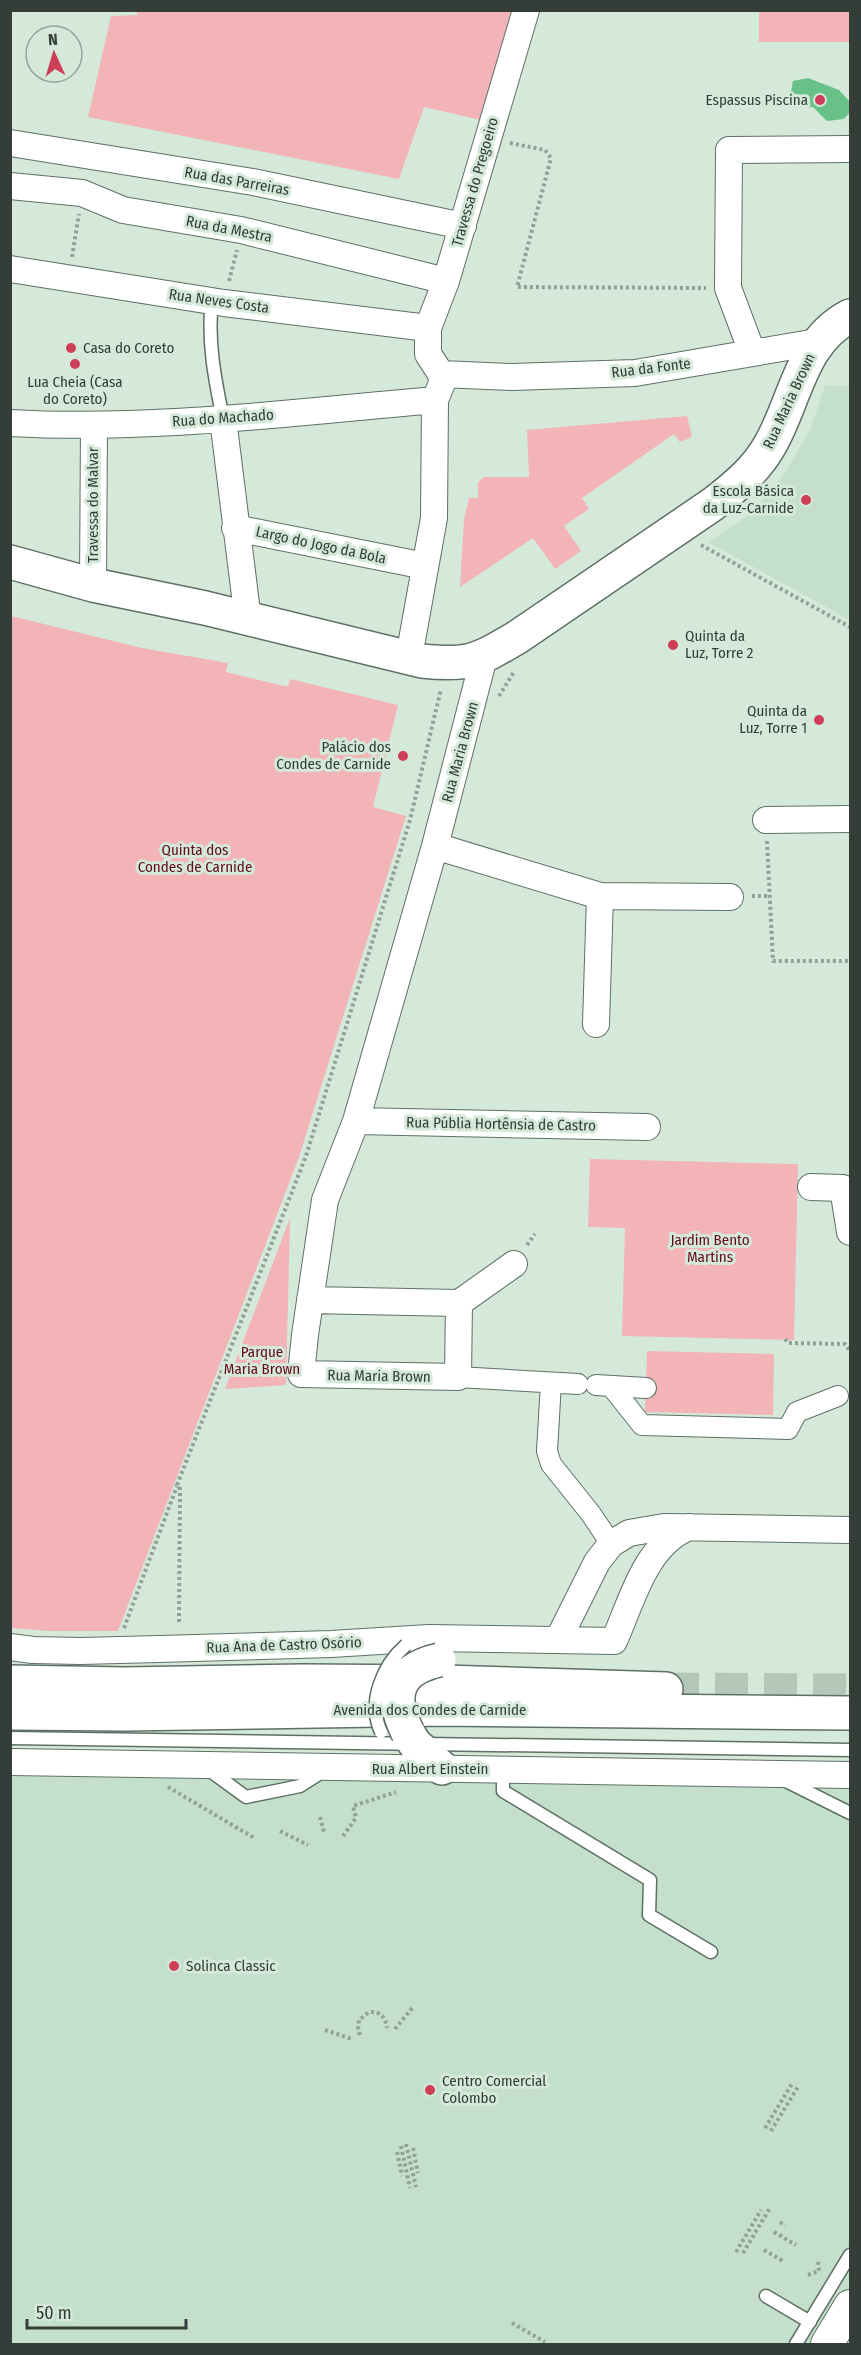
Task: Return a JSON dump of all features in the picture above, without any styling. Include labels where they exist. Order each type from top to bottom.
[{"type":"main road","points":[[817,342],[828,330],[850,316]]},
{"type":"main road","name":"Rua Maria Brown","points":[[484,657],[516,638],[713,504],[739,483],[759,463],[771,443],[805,364],[817,342]]},
{"type":"main road","points":[[10,562],[93,585],[205,608],[422,661],[452,664],[470,662],[484,657]]},
{"type":"main road","points":[[424,1648],[421,1664],[405,1676],[399,1687],[399,1752],[442,1768]]},
{"type":"main road","name":"Avenida dos Condes de Carnide","points":[[10,1682],[125,1684],[303,1681],[432,1682],[666,1689],[613,1666],[424,1648]]},
{"type":"main road","name":"Avenida dos Condes de Carnide","points":[[10,1713],[115,1714],[429,1709],[850,1713]]},
{"type":"street","name":"Travessa do Pregoeiro","points":[[424,566],[434,518],[437,378],[428,328],[463,226],[526,10]]},
{"type":"street","name":"Rua das Parreiras","points":[[10,143],[252,183],[463,226]]},
{"type":"street","points":[[752,352],[728,288],[729,150],[850,149]]},
{"type":"street","points":[[82,193],[90,156]]},
{"type":"street","name":"Rua da Mestra","points":[[10,186],[82,193],[123,210],[242,230],[446,281]]},
{"type":"street","name":"Rua Neves Costa","points":[[10,269],[212,301],[428,328]]},
{"type":"street","name":"Rua da Fonte","points":[[437,378],[635,373],[817,342]]},
{"type":"street","name":"Rua do Machado","points":[[10,423],[94,425],[223,419],[437,378]]},
{"type":"street","points":[[223,419],[235,528]]},
{"type":"street","name":"Travessa do Malvar","points":[[93,585],[94,425]]},
{"type":"street","name":"Largo do Jogo da Bola","points":[[248,620],[235,528],[424,566]]},
{"type":"street","points":[[412,640],[424,566]]},
{"type":"street","name":"Rua Maria Brown","points":[[458,1377],[301,1374],[325,1200],[356,1121],[435,846],[484,657]]},
{"type":"street","points":[[766,820],[850,819]]},
{"type":"street","points":[[435,846],[600,896],[730,897]]},
{"type":"street","points":[[596,1024],[600,896]]},
{"type":"street","name":"Rua Públia Hortênsia de Castro","points":[[356,1121],[647,1128]]},
{"type":"street","points":[[812,1187],[843,1188],[850,1232]]},
{"type":"street","points":[[310,1300],[459,1303],[514,1264]]},
{"type":"street","points":[[459,1303],[458,1377],[646,1388]]},
{"type":"street","points":[[551,1383],[546,1451],[551,1464],[591,1514],[611,1544]]},
{"type":"street","points":[[595,1385],[642,1425],[788,1429],[797,1412],[838,1396]]},
{"type":"street","points":[[558,1640],[597,1562],[611,1544],[629,1533],[645,1529],[689,1527],[850,1530]]},
{"type":"street","name":"Rua Ana de Castro Osório","points":[[10,1647],[33,1650],[148,1650],[331,1644],[424,1648],[558,1640],[614,1641],[656,1551],[671,1536],[689,1527]]},
{"type":"street","name":"Rua Albert Einstein","points":[[11,1757],[203,1766],[328,1768],[399,1752]]},
{"type":"street","name":"Rua Albert Einstein","points":[[442,1768],[850,1776]]},
{"type":"street","points":[[819,2333],[850,2306]]},
{"type":"lane","points":[[212,301],[211,347],[223,419]]},
{"type":"lane","points":[[11,1757],[850,1750]]},
{"type":"lane","points":[[502,1769],[503,1791],[650,1880],[649,1915],[711,1952]]},
{"type":"lane","points":[[775,1775],[850,1813]]},
{"type":"lane","points":[[796,2344],[819,2333],[850,2255]]},
{"type":"lane","points":[[766,2296],[819,2333]]},
{"type":"path","points":[[488,138],[545,150],[551,158],[518,287],[728,288]]},
{"type":"path","points":[[69,277],[82,193]]},
{"type":"path","points":[[675,529],[850,627]]},
{"type":"path","points":[[766,820],[773,961],[850,961]]},
{"type":"path","points":[[785,1339],[788,1343],[845,1344],[850,1351]]},
{"type":"path","points":[[121,1634],[177,1485]]},
{"type":"path","points":[[343,1836],[356,1818],[352,1806],[399,1752]]},
{"type":"path","points":[[163,1784],[256,1839]]},
{"type":"path","points":[[320,1817],[324,1832]]},
{"type":"path","points":[[280,1831],[308,1845]]},
{"type":"path","points":[[395,2028],[413,2007]]},
{"type":"path","points":[[360,2035],[359,2020],[369,2012],[381,2014],[387,2028]]},
{"type":"path","points":[[325,2030],[352,2039]]},
{"type":"path","points":[[765,2128],[793,2082]]},
{"type":"path","points":[[771,2131],[799,2085]]},
{"type":"path","points":[[410,2188],[404,2145],[416,2187]]},
{"type":"path","points":[[413,2148],[418,2173]]},
{"type":"path","points":[[397,2152],[402,2176]]},
{"type":"path","points":[[739,2246],[765,2204]]},
{"type":"path","points":[[767,2213],[742,2254],[770,2208]]},
{"type":"path","points":[[736,2252],[761,2210]]},
{"type":"path","points":[[780,2222],[785,2226]]},
{"type":"path","points":[[774,2232],[796,2245]]},
{"type":"path","points":[[764,2250],[785,2262]]},
{"type":"path","points":[[808,2275],[819,2271],[818,2259]]},
{"type":"path","points":[[512,2323],[544,2342]]},
{"type":"shaded area","name":"Espassus Piscina","points":[[808,78],[839,90],[850,102],[850,112],[844,119],[827,121],[813,107],[798,108],[790,97],[793,81]]},
{"type":"shaded area","name":"Escola Básica da Luz-Carnide","points":[[825,385],[850,386],[850,620],[708,542],[755,508],[784,474],[811,428]]},
{"type":"shaded area","name":"Centro Comercial Colombo","points":[[11,1765],[850,1777],[850,2291],[818,2344],[11,2344]]},
{"type":"green space","points":[[137,10],[515,11],[485,121],[424,107],[399,179],[88,117],[111,16],[137,15]]},
{"type":"green space","points":[[759,11],[850,11],[850,42],[759,42]]},
{"type":"green space","points":[[687,416],[692,437],[680,442],[674,434],[582,498],[589,509],[564,526],[581,551],[555,569],[533,538],[460,587],[464,520],[469,498],[478,498],[478,482],[484,477],[529,477],[527,430]]},
{"type":"green space","name":"Quinta dos Condes de Carnide","points":[[11,616],[142,648],[228,663],[226,672],[284,686],[288,686],[290,679],[398,705],[373,807],[406,816],[299,1157],[118,1631],[50,1631],[11,1628]]},
{"type":"green space","name":"Jardim Bento Martins","points":[[590,1159],[798,1164],[794,1340],[622,1336],[625,1228],[588,1227]]},
{"type":"green space","name":"Parque Maria Brown","points":[[290,1218],[286,1385],[225,1389]]},
{"type":"green space","points":[[647,1351],[774,1354],[773,1415],[645,1412]]},
{"type":"tunnel","points":[[666,1689],[850,1690]]},
{"type":"place","name":"Espassus Piscina","points":[[820,100]]},
{"type":"place","name":"Casa do Coreto","points":[[71,348]]},
{"type":"place","name":"Lua Cheia (Casa do Coreto)","points":[[75,364]]},
{"type":"place","name":"Escola Básica da Luz-Carnide","points":[[806,500]]},
{"type":"place","name":"Quinta da Luz, Torre 2","points":[[673,645]]},
{"type":"place","name":"Quinta da Luz, Torre 1","points":[[819,720]]},
{"type":"place","name":"Palácio dos Condes de Carnide","points":[[403,756]]},
{"type":"place","name":"Solinca Classic","points":[[174,1966]]},
{"type":"place","name":"Centro Comercial Colombo","points":[[430,2090]]}]
